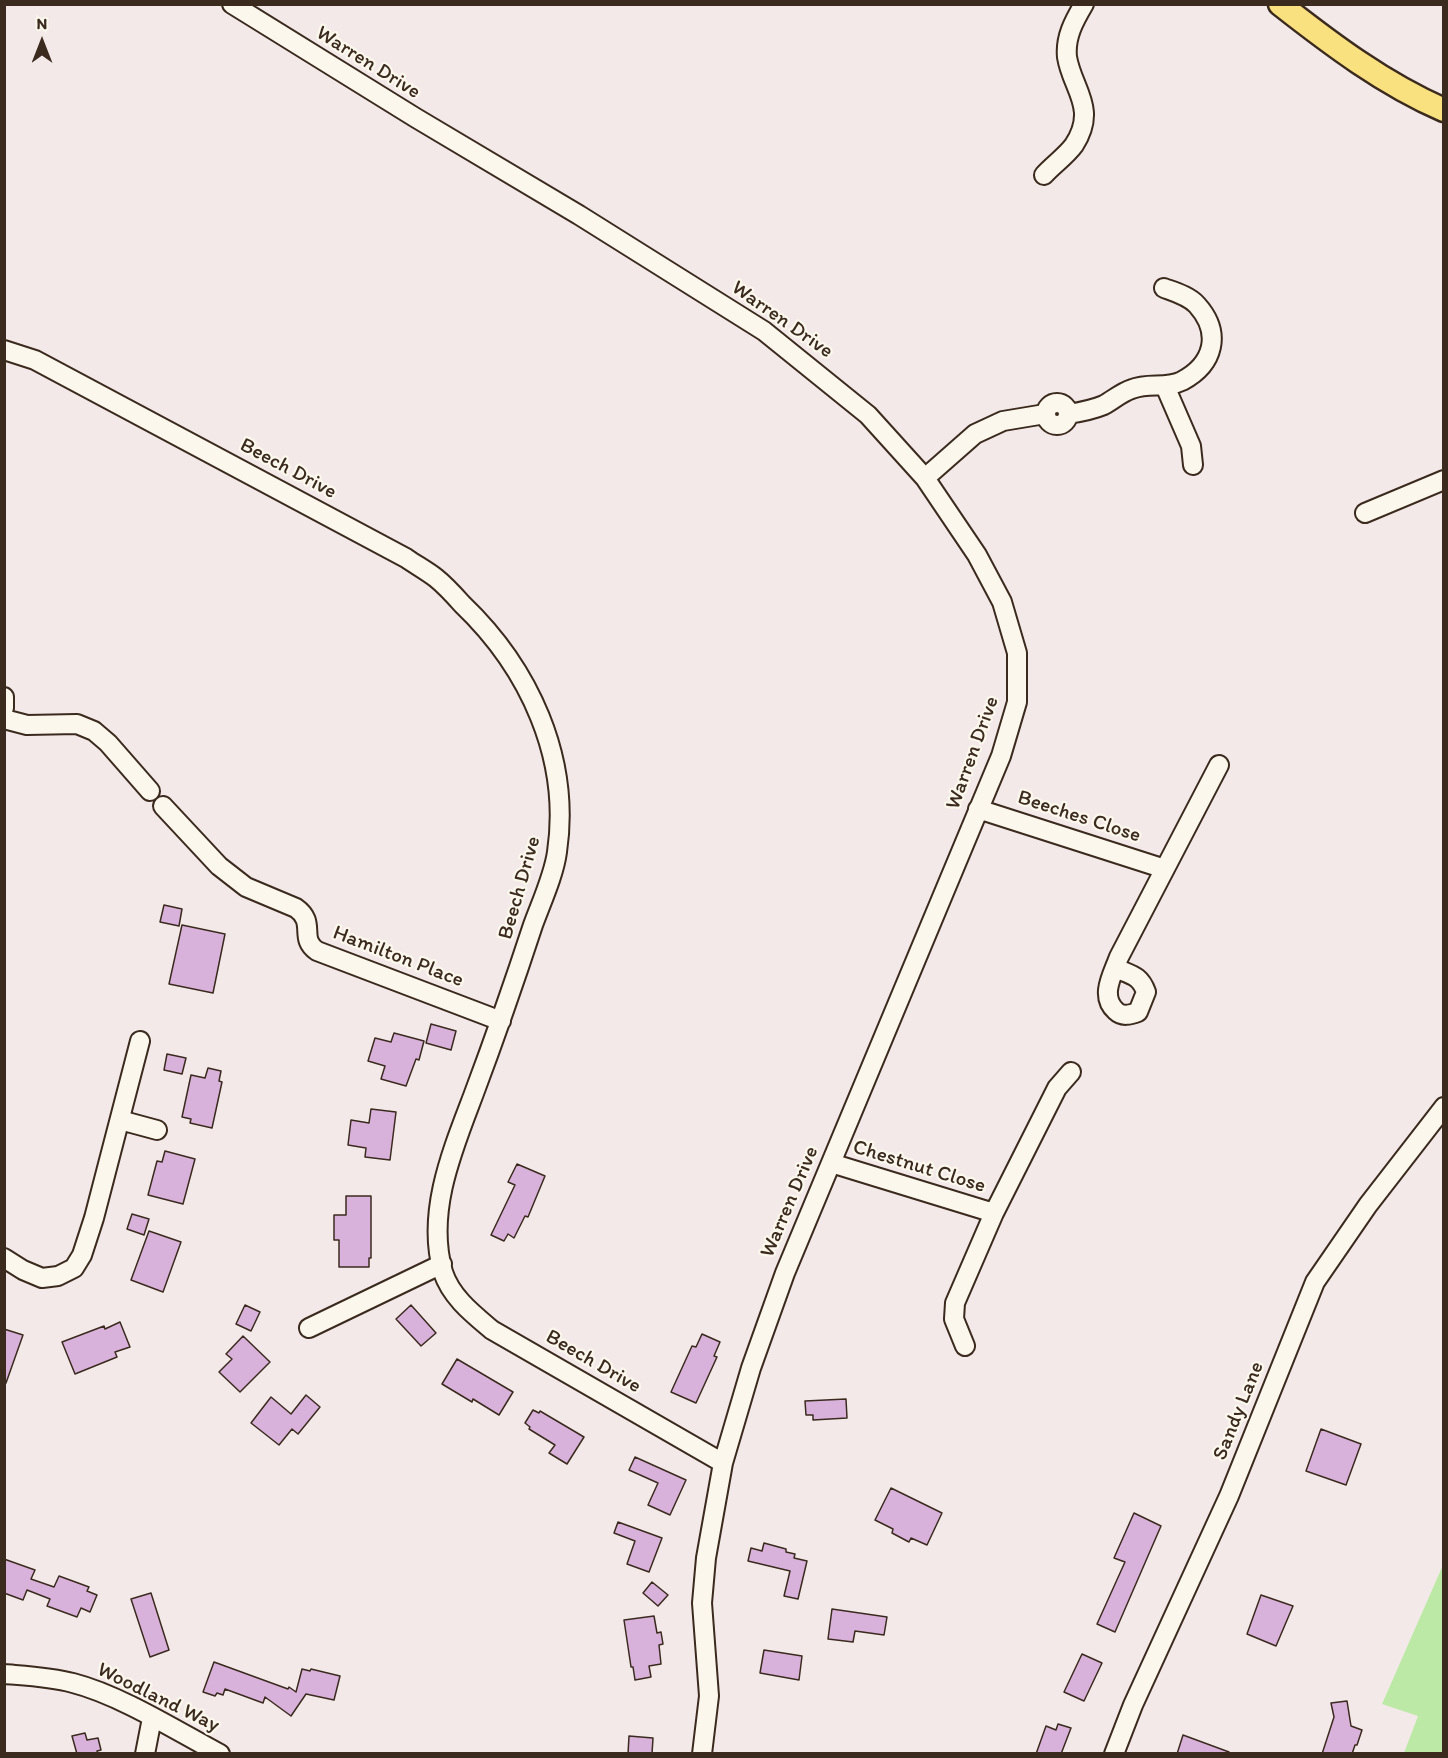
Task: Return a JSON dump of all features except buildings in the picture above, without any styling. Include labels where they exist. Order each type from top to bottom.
[{"type":"main road","points":[[1280,4],[1340,51],[1414,97],[1443,110]]},
{"type":"street","name":"Warren Drive","points":[[232,4],[416,118],[579,215],[764,331],[868,414],[925,478],[977,555],[1002,603],[1017,653],[1017,702],[1000,756],[785,1273],[751,1368],[723,1463],[706,1558],[702,1603],[709,1696],[702,1754]]},
{"type":"street","points":[[1044,175],[1073,146],[1081,130],[1083,99],[1068,57],[1067,45],[1070,31],[1084,4]]},
{"type":"street","points":[[925,478],[975,434],[1003,421],[1045,414],[1048,422],[1057,425],[1065,422],[1068,414],[1094,409],[1139,386],[1165,386],[1181,382],[1204,362],[1211,352],[1212,339],[1206,321],[1196,304],[1164,288]]},
{"type":"street","name":"Beech Drive","points":[[4,350],[35,360],[406,558],[437,579],[483,623],[516,668],[534,700],[547,733],[555,763],[560,825],[557,855],[501,1021],[445,1173],[437,1241],[444,1274],[462,1304],[492,1330],[723,1463]]},
{"type":"street","points":[[1165,386],[1191,446],[1193,465]]},
{"type":"street","points":[[1365,513],[1443,480]]},
{"type":"street","points":[[4,697],[4,708]]},
{"type":"street","name":"Hamilton Place","points":[[4,719],[27,725],[77,724],[94,731],[108,743],[150,791],[157,789],[164,792],[166,799],[162,806],[219,866],[246,887],[302,912],[306,918],[309,942],[317,951],[501,1021]]},
{"type":"street","points":[[1117,963],[1219,765]]},
{"type":"street","name":"Beeches Close","points":[[978,809],[1165,868]]},
{"type":"street","points":[[4,1258],[42,1278],[58,1276],[74,1268],[82,1255],[94,1218],[140,1041]]},
{"type":"street","name":"Chestnut Close","points":[[965,1346],[954,1319],[955,1303],[994,1214],[1057,1088],[1071,1072]]},
{"type":"street","name":"Sandy Lane","points":[[1114,1754],[1138,1694],[1229,1496],[1315,1282],[1368,1205],[1443,1107]]},
{"type":"street","points":[[120,1120],[157,1130]]},
{"type":"street","name":"Chestnut Close","points":[[831,1163],[994,1214]]},
{"type":"street","points":[[309,1328],[442,1264]]},
{"type":"street","name":"Woodland Way","points":[[4,1674],[42,1677],[75,1683],[152,1718],[220,1754]]},
{"type":"street","points":[[145,1754],[152,1718]]},
{"type":"green space","points":[[1443,1565],[1443,1753],[1404,1753],[1418,1716],[1382,1704]]}]
